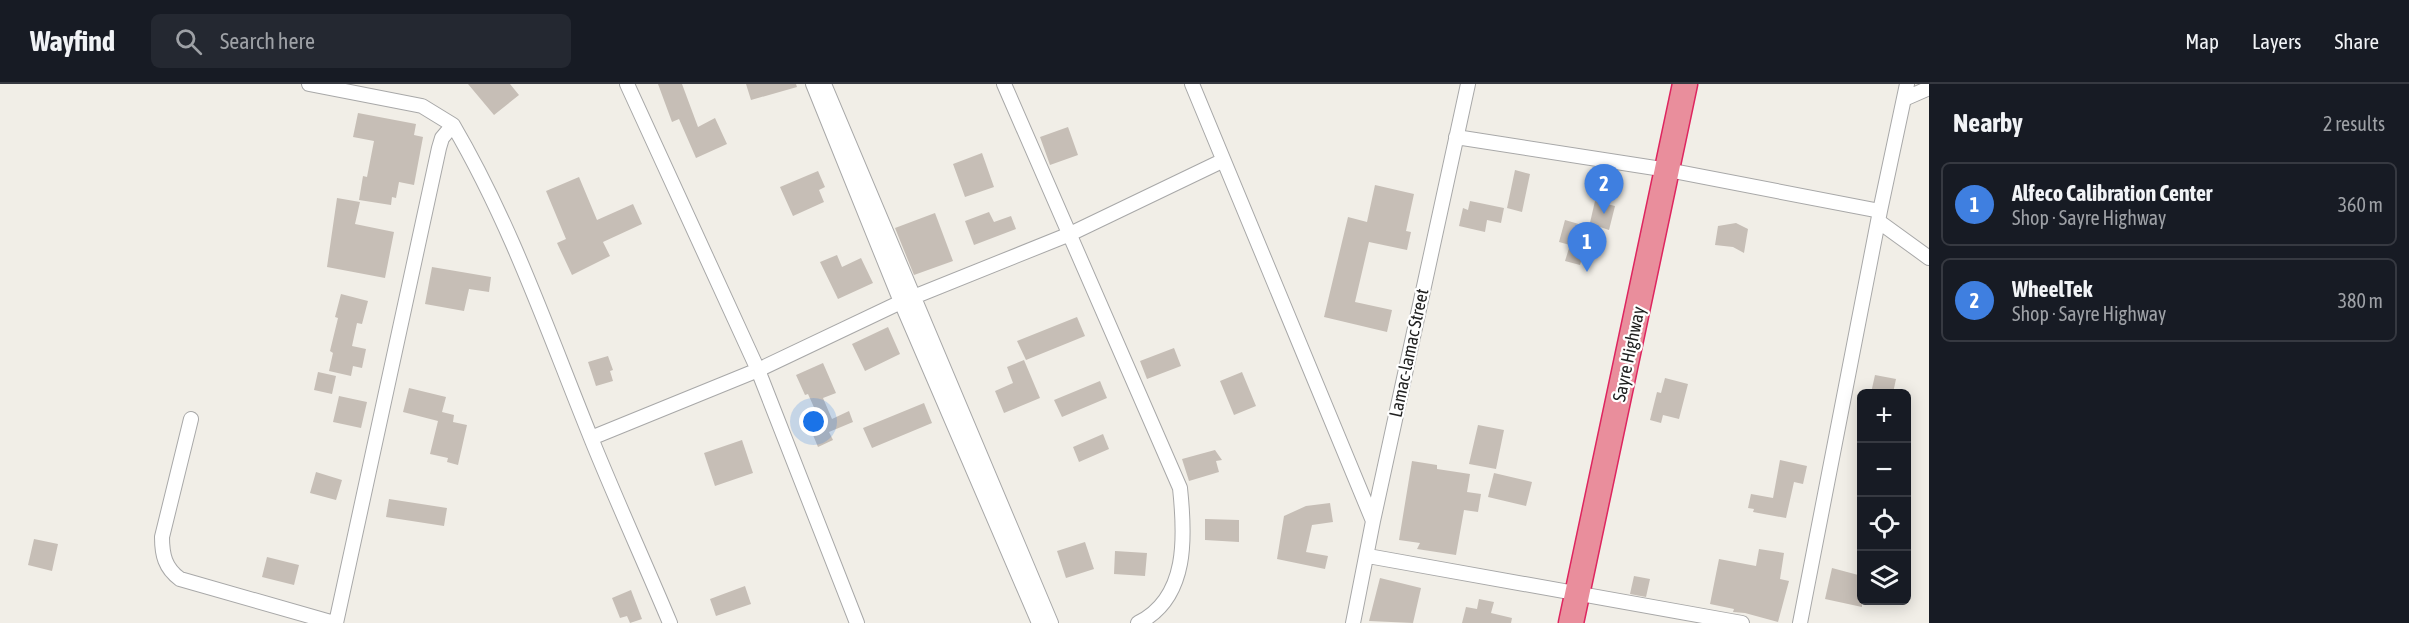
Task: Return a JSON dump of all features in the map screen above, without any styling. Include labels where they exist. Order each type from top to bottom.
[{"type":"highway","name":"Sayre Highway","points":[[1571,623],[1685,84]]},
{"type":"street","points":[[309,84],[422,106],[453,125],[478,168],[509,233],[546,319],[591,438],[670,623]]},
{"type":"street","points":[[627,84],[758,370],[857,623]]},
{"type":"street","points":[[813,84],[826,103],[982,474],[1051,623]]},
{"type":"street","points":[[824,84],[826,103]]},
{"type":"street","points":[[1004,84],[1180,488],[1184,525],[1181,565],[1169,595],[1147,619],[1138,623]]},
{"type":"street","points":[[1192,84],[1373,521]]},
{"type":"street","name":"Lamac-lamac Street","points":[[1353,623],[1468,84]]},
{"type":"street","points":[[1800,623],[1907,84]]},
{"type":"street","points":[[1904,99],[1929,88]]},
{"type":"street","points":[[191,419],[162,537],[165,563],[172,573],[180,579],[335,623],[439,148],[442,138],[453,125]]},
{"type":"street","points":[[1456,136],[1668,170],[1879,216],[1929,258]]},
{"type":"street","points":[[591,438],[758,370],[908,300],[1070,234],[1222,161]]},
{"type":"street","points":[[982,474],[1039,623]]},
{"type":"street","points":[[1368,556],[1742,623]]},
{"type":"building","points":[[468,84],[510,84],[519,95],[494,115]]},
{"type":"building","points":[[658,84],[682,84],[698,127],[715,118],[727,144],[696,158],[679,119],[672,122]]},
{"type":"building","points":[[746,84],[796,84],[797,87],[751,100]]},
{"type":"building","points":[[358,113],[416,124],[414,135],[423,137],[414,185],[399,182],[396,198],[392,197],[391,205],[359,200],[363,176],[367,177],[374,141],[353,137]]},
{"type":"building","points":[[1068,127],[1078,155],[1050,165],[1040,137]]},
{"type":"building","points":[[982,153],[994,187],[965,197],[953,164]]},
{"type":"building","points":[[1515,170],[1530,174],[1522,212],[1507,208]]},
{"type":"building","points":[[818,171],[825,187],[819,190],[824,202],[793,216],[780,187]]},
{"type":"building","points":[[579,177],[597,220],[633,204],[642,224],[603,242],[610,256],[572,275],[557,243],[566,239],[546,191]]},
{"type":"building","points":[[1375,185],[1414,194],[1406,231],[1411,232],[1407,250],[1369,242],[1355,302],[1392,310],[1387,332],[1324,317],[1348,217],[1367,222]]},
{"type":"building","points":[[337,198],[360,202],[355,224],[394,232],[385,278],[327,267]]},
{"type":"building","points":[[1470,201],[1504,208],[1501,223],[1487,220],[1485,232],[1459,226],[1463,208],[1468,210]]},
{"type":"building","points":[[1595,201],[1615,206],[1609,230],[1600,227],[1594,251],[1589,249],[1587,258],[1582,258],[1580,265],[1565,261],[1570,245],[1559,242],[1565,220],[1589,227]]},
{"type":"building","points":[[989,212],[994,222],[1011,216],[1016,229],[974,245],[965,221]]},
{"type":"building","points":[[935,213],[953,261],[914,275],[895,228]]},
{"type":"building","points":[[1736,223],[1748,229],[1744,253],[1733,247],[1715,245],[1718,226]]},
{"type":"building","points":[[837,255],[842,267],[861,258],[873,283],[838,299],[820,262]]},
{"type":"building","points":[[432,267],[491,277],[489,292],[469,289],[464,311],[425,304]]},
{"type":"building","points":[[341,294],[368,301],[362,324],[357,323],[352,346],[366,349],[362,368],[353,366],[351,376],[329,371],[333,353],[330,351],[338,318],[335,317]]},
{"type":"building","points":[[1077,317],[1085,336],[1026,360],[1017,341]]},
{"type":"building","points":[[888,327],[900,354],[865,371],[852,344]]},
{"type":"building","points":[[1174,348],[1181,366],[1147,379],[1140,361]]},
{"type":"building","points":[[608,356],[613,370],[610,371],[613,381],[596,386],[588,362]]},
{"type":"building","points":[[1024,360],[1040,398],[1004,413],[995,391],[1013,383],[1007,367]]},
{"type":"building","points":[[823,363],[836,393],[823,398],[832,419],[849,411],[853,422],[829,432],[833,440],[818,447],[813,435],[817,433],[810,417],[817,414],[796,375]]},
{"type":"building","points":[[318,372],[336,376],[332,394],[314,390]]},
{"type":"building","points":[[1242,372],[1256,406],[1234,415],[1220,381]]},
{"type":"building","points":[[1875,375],[1896,379],[1894,389],[1872,389]]},
{"type":"building","points":[[1665,378],[1688,384],[1679,419],[1663,415],[1661,423],[1650,420],[1657,392],[1661,393]]},
{"type":"building","points":[[1100,381],[1107,398],[1062,417],[1054,400]]},
{"type":"building","points":[[409,388],[446,397],[442,412],[454,415],[453,422],[467,425],[458,465],[447,462],[448,458],[430,454],[438,421],[403,412]]},
{"type":"building","points":[[339,396],[367,402],[361,428],[333,422]]},
{"type":"building","points":[[924,403],[932,423],[872,448],[863,428]]},
{"type":"building","points":[[1478,425],[1504,430],[1496,469],[1469,464]]},
{"type":"building","points":[[1103,434],[1109,449],[1079,462],[1073,447]]},
{"type":"building","points":[[742,440],[753,473],[715,486],[704,453]]},
{"type":"building","points":[[1215,450],[1222,460],[1216,461],[1219,472],[1189,481],[1182,459]]},
{"type":"building","points":[[1780,460],[1807,466],[1803,484],[1794,482],[1786,518],[1753,512],[1754,509],[1748,508],[1751,494],[1773,498]]},
{"type":"building","points":[[1412,461],[1437,465],[1437,469],[1470,474],[1467,492],[1481,494],[1478,512],[1464,510],[1456,555],[1417,549],[1420,543],[1399,540]]},
{"type":"building","points":[[316,472],[342,480],[336,500],[310,493]]},
{"type":"building","points":[[1494,473],[1532,482],[1526,506],[1488,497]]},
{"type":"building","points":[[389,499],[447,508],[444,526],[386,517]]},
{"type":"building","points":[[1330,503],[1333,522],[1312,525],[1306,552],[1328,556],[1325,569],[1277,559],[1284,516],[1306,506]]},
{"type":"building","points":[[1205,519],[1239,520],[1239,542],[1205,540]]},
{"type":"building","points":[[34,539],[58,544],[52,571],[28,565]]},
{"type":"building","points":[[1085,542],[1094,569],[1066,578],[1057,551]]},
{"type":"building","points":[[1759,549],[1784,553],[1780,579],[1789,581],[1778,622],[1733,612],[1734,609],[1710,604],[1719,559],[1756,566]]},
{"type":"building","points":[[1115,551],[1147,553],[1145,576],[1114,574]]},
{"type":"building","points":[[267,557],[299,565],[294,585],[262,577]]},
{"type":"building","points":[[1832,568],[1857,575],[1857,605],[1862,605],[1862,607],[1825,599]]},
{"type":"building","points":[[1634,576],[1650,579],[1646,597],[1630,594]]},
{"type":"building","points":[[1380,578],[1421,588],[1413,623],[1369,621]]},
{"type":"building","points":[[745,586],[751,604],[716,616],[710,599]]},
{"type":"building","points":[[631,590],[642,619],[630,623],[627,616],[620,618],[612,598]]},
{"type":"building","points":[[1479,599],[1494,602],[1491,613],[1512,618],[1511,623],[1462,623],[1466,607],[1477,609]]},
{"type":"place","name":"WheelTek","points":[[1604,214]]},
{"type":"place","name":"Alfeco Calibration Center","points":[[1587,272]]}]
